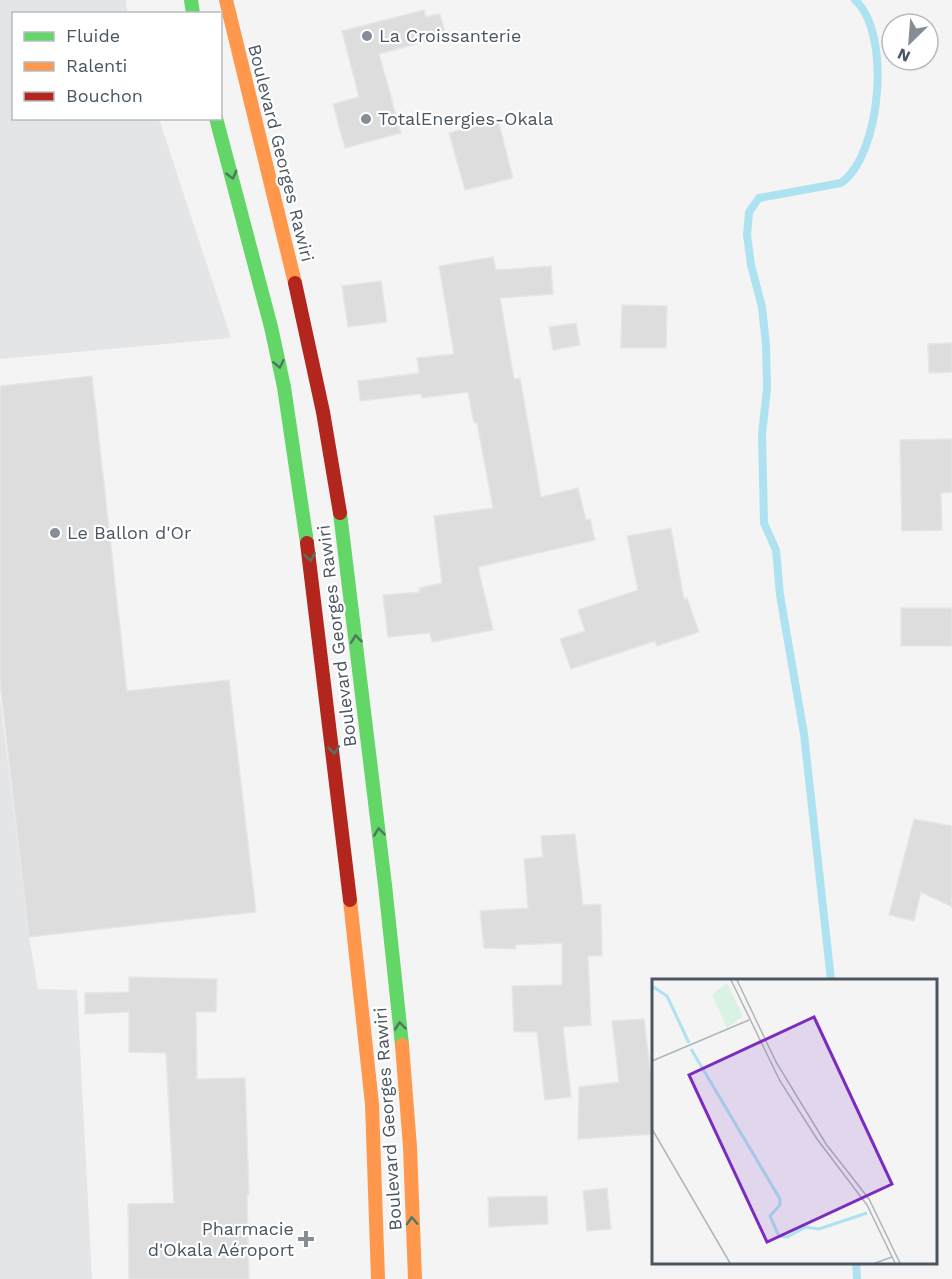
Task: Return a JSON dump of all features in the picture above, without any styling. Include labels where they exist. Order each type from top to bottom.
[{"type":"main road","name":"Boulevard Georges Rawiri","points":[[226,0],[306,332],[339,502],[396,978],[407,1102],[415,1279]]},
{"type":"main road","name":"Boulevard Georges Rawiri","points":[[217,120],[271,327],[286,398],[303,507],[343,830],[372,1104],[378,1279]]},
{"type":"shaded area","points":[[0,0],[126,0],[127,12],[12,12],[12,120],[159,120],[231,338],[0,359]]},
{"type":"shaded area","points":[[0,698],[29,937],[38,989],[77,990],[92,1279],[0,1279]]},
{"type":"building","points":[[424,10],[426,17],[440,14],[446,36],[379,54],[401,133],[345,148],[333,104],[359,97],[342,31]]},
{"type":"building","points":[[498,120],[513,178],[465,190],[449,133]]},
{"type":"building","points":[[493,257],[496,270],[551,266],[553,294],[500,298],[514,379],[520,378],[541,497],[578,488],[586,520],[590,519],[595,540],[478,567],[493,630],[432,642],[430,633],[388,637],[383,595],[420,592],[419,588],[442,583],[434,516],[493,508],[477,423],[474,423],[468,392],[422,398],[421,394],[360,401],[358,381],[419,373],[417,358],[454,354],[439,266]]},
{"type":"building","points":[[381,281],[387,322],[348,327],[342,286]]},
{"type":"building","points":[[622,305],[667,306],[666,348],[621,348]]},
{"type":"building","points":[[576,323],[580,345],[553,350],[549,327]]},
{"type":"building","points":[[952,343],[952,372],[929,373],[928,344]]},
{"type":"building","name":"Le Ballon d'Or","points":[[92,376],[127,691],[229,680],[256,912],[29,937],[0,683],[0,386]]},
{"type":"building","points":[[952,439],[952,492],[941,493],[942,530],[902,531],[900,440]]},
{"type":"building","points":[[671,528],[684,599],[687,598],[699,632],[657,646],[655,641],[571,669],[560,639],[585,631],[578,610],[638,590],[627,536]]},
{"type":"building","points":[[901,608],[952,608],[952,646],[901,646]]},
{"type":"building","points":[[914,819],[952,826],[952,907],[921,892],[914,921],[889,915]]},
{"type":"building","points":[[575,834],[583,905],[601,904],[602,956],[588,956],[591,1025],[563,1027],[571,1097],[545,1100],[537,1032],[514,1032],[512,986],[562,985],[562,943],[515,945],[516,949],[484,948],[480,911],[528,908],[524,859],[543,857],[541,836]]},
{"type":"building","points":[[129,977],[217,979],[216,1012],[196,1012],[197,1079],[245,1078],[249,1279],[129,1279],[128,1204],[174,1203],[166,1053],[129,1052],[129,1012],[85,1014],[85,993],[129,992]]},
{"type":"building","points":[[644,1019],[650,1069],[652,1068],[652,1134],[578,1139],[579,1087],[619,1082],[612,1021]]},
{"type":"building","points":[[607,1188],[611,1229],[587,1231],[583,1191]]},
{"type":"building","points":[[547,1196],[548,1224],[489,1227],[488,1197]]},
{"type":"waterway","points":[[831,979],[804,734],[780,595],[776,550],[764,523],[762,434],[767,389],[766,345],[762,307],[751,265],[747,235],[749,212],[759,198],[841,183],[855,168],[865,147],[873,121],[877,93],[877,65],[874,39],[867,16],[855,0]]},
{"type":"waterway","points":[[856,1264],[857,1279]]},
{"type":"traffic: fast","points":[[191,0],[193,12]]},
{"type":"traffic: fast","points":[[217,120],[271,327],[284,387],[307,543]]},
{"type":"traffic: fast","points":[[340,513],[402,1045]]},
{"type":"traffic: slow","points":[[226,0],[295,283]]},
{"type":"traffic: slow","points":[[350,900],[372,1104],[378,1279]]},
{"type":"traffic: slow","points":[[402,1045],[410,1147],[415,1279]]},
{"type":"traffic: jam","points":[[295,283],[323,412],[340,513]]},
{"type":"traffic: jam","points":[[307,543],[350,900]]},
{"type":"place","name":"La Croissanterie","points":[[367,36]]},
{"type":"place","name":"TotalEnergies-Okala","points":[[366,119]]},
{"type":"place","name":"Le Ballon d'Or","points":[[55,533]]},
{"type":"place","name":"Pharmacie d'Okala Aéroport","points":[[306,1239]]}]
